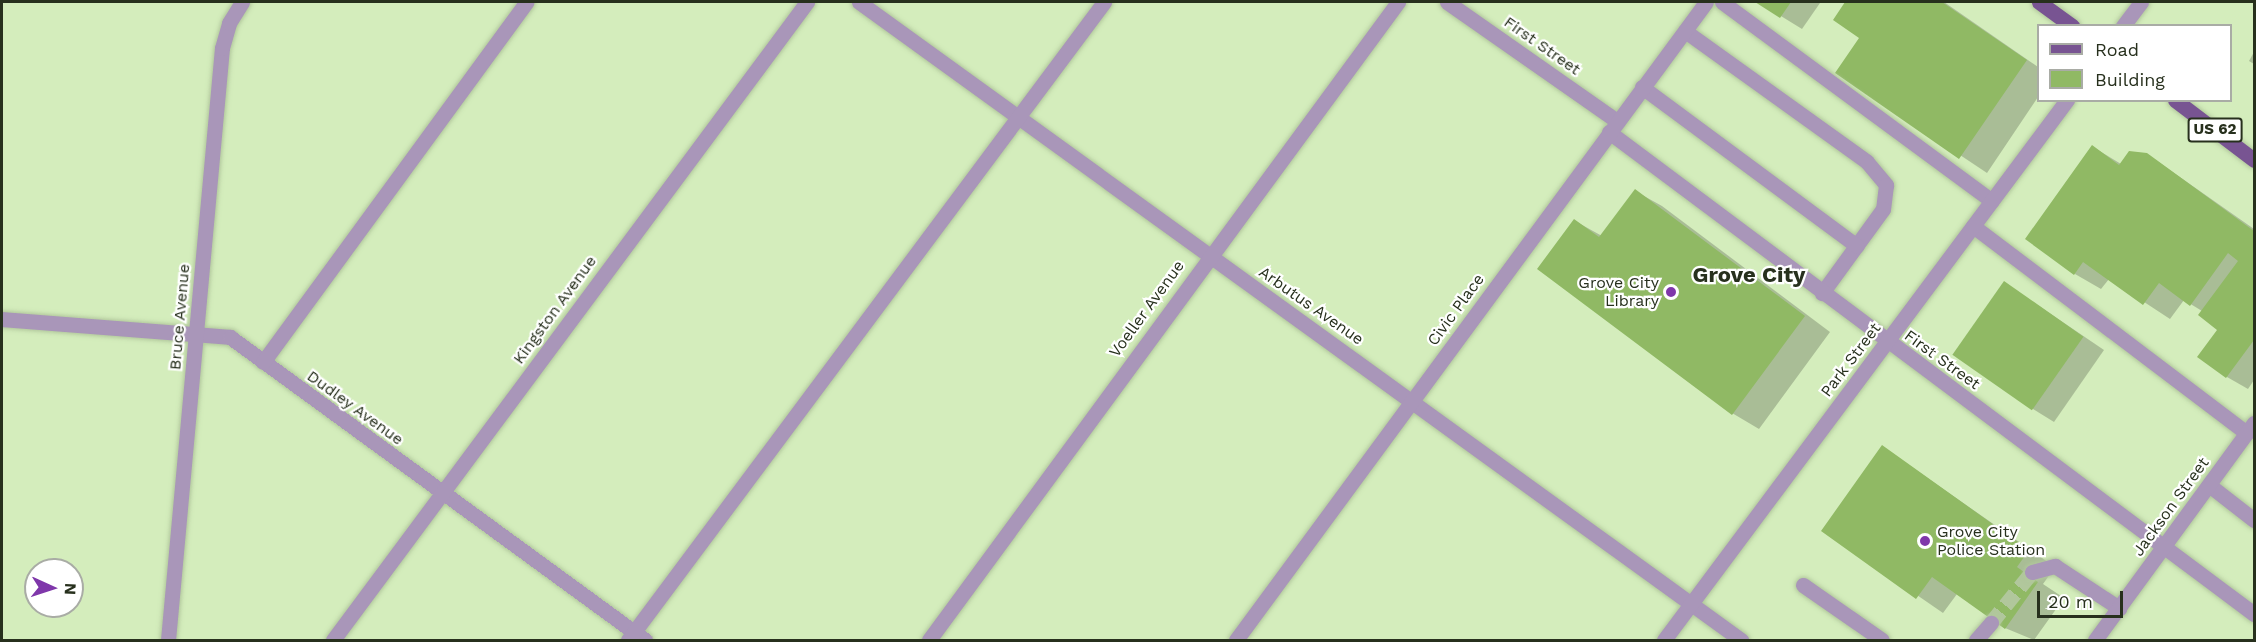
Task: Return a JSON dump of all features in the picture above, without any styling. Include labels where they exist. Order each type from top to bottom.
[{"type":"main road","points":[[2039,2],[2069,24]]},
{"type":"main road","name":"US 62","points":[[2178,102],[2254,160]]},
{"type":"street","name":"Bruce Avenue","points":[[168,640],[222,48],[229,23],[242,2]]},
{"type":"street","points":[[263,362],[526,2]]},
{"type":"street","name":"Kingston Avenue","points":[[333,640],[807,2]]},
{"type":"street","name":"Arbutus Avenue","points":[[859,2],[1208,256],[1413,400],[1741,640]]},
{"type":"street","points":[[636,638],[1017,117],[1104,2]]},
{"type":"street","name":"Voeller Avenue","points":[[929,640],[1208,256],[1398,2]]},
{"type":"street","name":"First Street","points":[[1447,2],[1613,126],[1822,293],[2164,547],[2253,610]]},
{"type":"street","name":"Civic Place","points":[[1236,640],[1706,2]]},
{"type":"street","points":[[1722,2],[1992,201]]},
{"type":"street","points":[[2124,24],[2141,2]]},
{"type":"street","points":[[1685,31],[1867,162],[1886,185],[1883,209],[1822,293]]},
{"type":"street","points":[[1642,87],[1857,246]]},
{"type":"street","name":"Park Street","points":[[1664,640],[2066,102]]},
{"type":"street","points":[[1973,226],[2251,428]]},
{"type":"street","name":"Dudley Avenue","points":[[2,319],[230,338],[636,638]]},
{"type":"street","name":"Jackson Street","points":[[2095,640],[2251,428]]},
{"type":"street","points":[[2209,485],[2254,519]]},
{"type":"street","points":[[2032,572],[2055,566],[2119,608]]},
{"type":"street","points":[[1803,585],[1882,640]]},
{"type":"street","points":[[1976,640],[1990,622]]},
{"type":"building","points":[[1755,2],[1791,2],[1780,18]]},
{"type":"building","points":[[1845,2],[1942,2],[2027,60],[1959,159],[1835,73],[1859,38],[1833,20]]},
{"type":"building","points":[[2092,145],[2119,165],[2129,151],[2147,153],[2254,231],[2254,340],[2226,378],[2197,357],[2217,330],[2198,315],[2238,261],[2228,253],[2190,306],[2159,283],[2143,305],[2083,262],[2074,275],[2025,239]]},
{"type":"building","name":"Grove City Library","points":[[1635,189],[1805,316],[1732,415],[1537,269],[1574,219],[1599,237]]},
{"type":"building","points":[[2004,281],[2083,337],[2032,410],[1952,355]]},
{"type":"building","name":"Grove City Police Station","points":[[1882,445],[2029,550],[2017,567],[2038,582],[2005,629],[1932,577],[1916,599],[1821,531]]},
{"type":"tunnel","points":[[1991,623],[2032,572]]},
{"type":"place","name":"Grove City Library","points":[[1671,292]]},
{"type":"place","name":"Grove City Police Station","points":[[1925,541]]},
{"type":"district","name":"Grove City","points":[[1749,275]]}]
